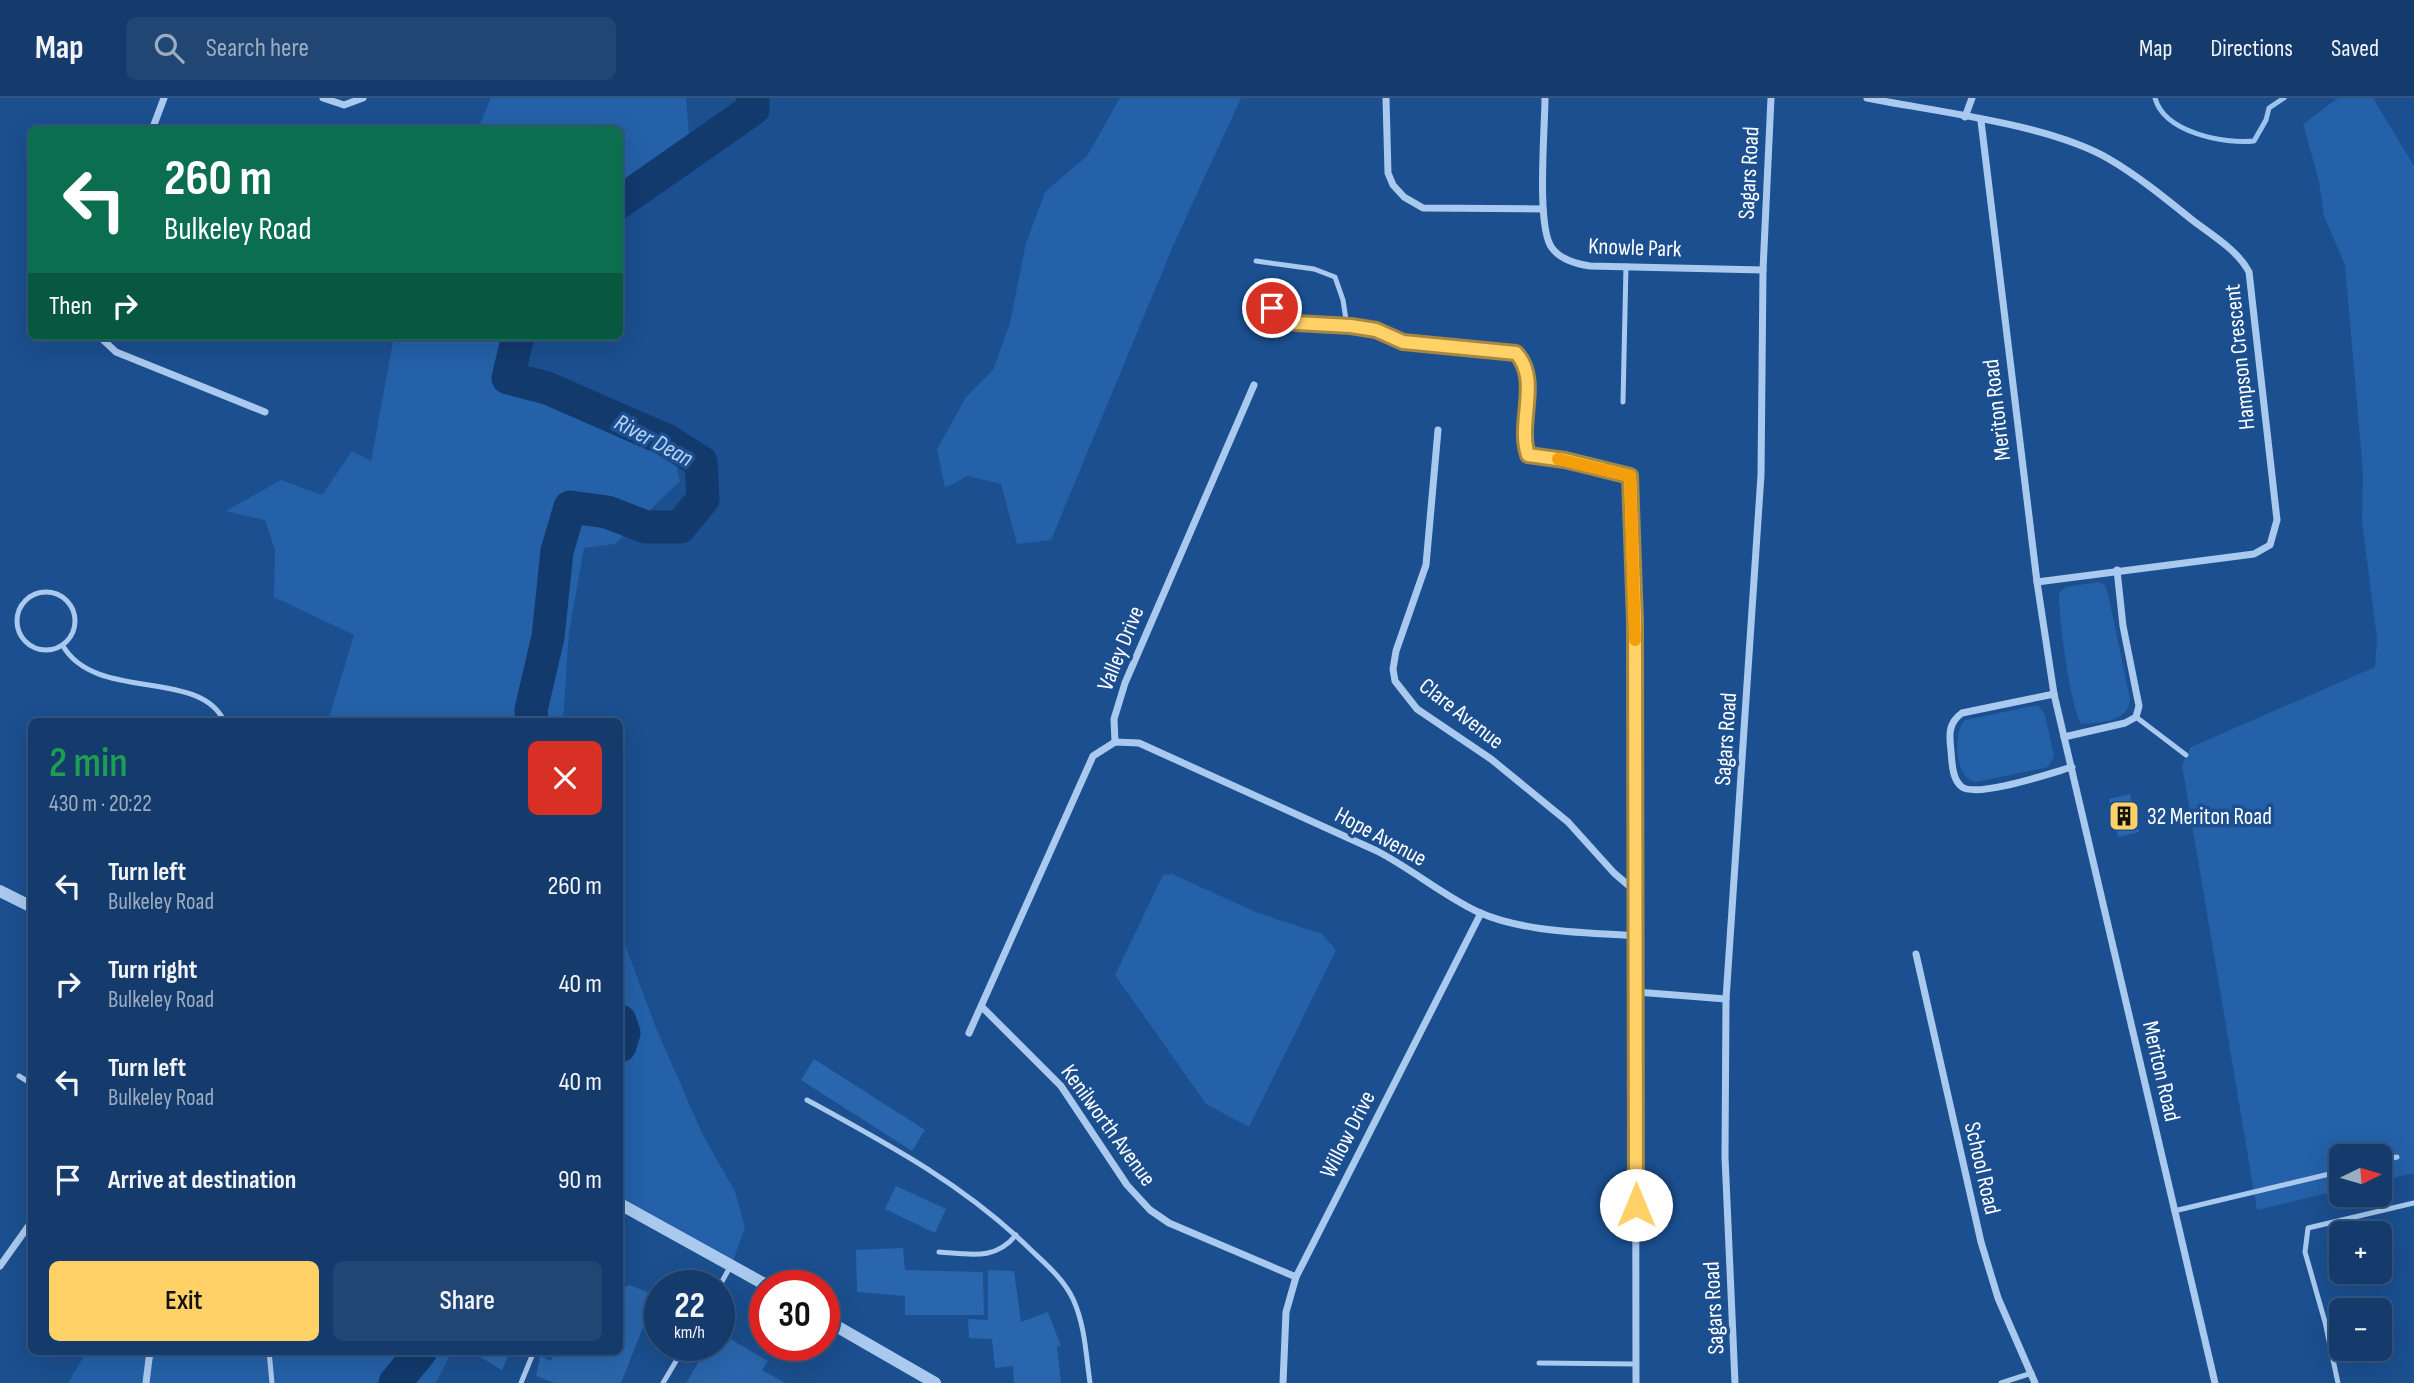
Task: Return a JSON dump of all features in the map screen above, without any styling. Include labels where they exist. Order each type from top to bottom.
[{"type":"street","points":[[154,126],[164,98]]},
{"type":"street","points":[[323,98],[344,105],[363,98]]},
{"type":"street","points":[[1386,98],[1388,173],[1392,185],[1404,197],[1423,208],[1543,209]]},
{"type":"street","name":"Knowle Park","points":[[1545,98],[1543,209],[1548,242],[1562,257],[1575,264],[1763,270]]},
{"type":"street","name":"Sagars Road","points":[[1735,1383],[1726,1157],[1726,999],[1761,475],[1763,270],[1771,98]]},
{"type":"street","name":"Hampson Crescent","points":[[1867,98],[2050,135],[2109,159],[2213,236],[2245,264],[2249,272],[2277,520],[2274,538],[2263,551],[2255,554],[2037,582]]},
{"type":"street","points":[[1965,117],[1972,98]]},
{"type":"street","name":"Meriton Road","points":[[1981,121],[2037,582],[2054,694],[2215,1383]]},
{"type":"street","points":[[103,340],[116,352],[265,412]]},
{"type":"street","name":"Valley Drive","points":[[1115,742],[1114,719],[1121,693],[1254,385]]},
{"type":"street","name":"Clare Avenue","points":[[1438,430],[1426,565],[1396,651],[1393,668],[1395,681],[1417,709],[1491,759],[1568,822],[1614,873],[1634,890]]},
{"type":"street","points":[[1630,476],[1635,622],[1636,1383]]},
{"type":"street","points":[[2064,737],[2125,723],[2136,717],[2139,706],[2123,626],[2117,570]]},
{"type":"street","points":[[2054,694],[1962,713],[1955,719],[1949,736],[1955,778],[1960,786],[1976,790],[2072,767]]},
{"type":"street","points":[[969,1033],[1093,756],[1115,742]]},
{"type":"street","name":"Hope Avenue","points":[[1115,742],[1139,743],[1377,851],[1398,862],[1447,896],[1481,913],[1546,929],[1636,936]]},
{"type":"street","points":[[0,891],[28,905]]},
{"type":"street","name":"Willow Drive","points":[[1283,1383],[1286,1312],[1296,1277],[1481,913]]},
{"type":"street","name":"School Road","points":[[1916,954],[1981,1242],[1998,1298],[2035,1383]]},
{"type":"street","points":[[1636,992],[1726,999]]},
{"type":"street","name":"Kenilworth Avenue","points":[[982,1007],[1061,1086],[1127,1185],[1150,1210],[1169,1223],[1296,1277]]},
{"type":"street","points":[[623,1206],[749,1274]]},
{"type":"street","points":[[0,1266],[28,1227]]},
{"type":"street","points":[[840,1328],[935,1383]]},
{"type":"street","points":[[146,1383],[150,1355]]},
{"type":"lane","points":[[1256,261],[1314,269],[1335,277],[1343,300],[1347,327]]},
{"type":"lane","points":[[1623,402],[1626,266]]},
{"type":"lane","points":[[1272,308],[1283,310],[1296,323],[1376,330],[1403,342],[1516,353],[1524,362],[1528,376],[1524,442],[1528,455],[1565,460],[1630,476]]},
{"type":"lane","points":[[37,592],[55,592],[73,607],[74,633],[64,646],[45,652],[25,644],[15,625],[20,604],[37,592]]},
{"type":"lane","points":[[64,646],[71,660],[87,671],[198,697],[218,708],[223,718]]},
{"type":"lane","points":[[2136,717],[2186,755]]},
{"type":"lane","points":[[19,1076],[28,1082]]},
{"type":"lane","points":[[807,1100],[923,1163],[1016,1235],[1060,1278],[1073,1299],[1082,1323],[1090,1383]]},
{"type":"lane","points":[[2392,1158],[2397,1157]]},
{"type":"lane","points":[[2175,1211],[2329,1174]]},
{"type":"lane","points":[[2338,1383],[2325,1322],[2305,1252],[2308,1228],[2414,1203]]},
{"type":"lane","points":[[939,1252],[987,1255],[1007,1246],[1016,1235]]},
{"type":"lane","points":[[729,1270],[732,1264]]},
{"type":"lane","points":[[270,1355],[272,1383]]},
{"type":"lane","points":[[522,1383],[532,1355]]},
{"type":"lane","points":[[663,1383],[676,1361]]},
{"type":"lane","points":[[1539,1363],[1636,1364]]},
{"type":"lane","points":[[2001,1383],[2032,1373]]},
{"type":"shaded area","points":[[491,98],[686,98],[689,135],[623,184],[623,126],[479,126]]},
{"type":"shaded area","points":[[1120,98],[1241,98],[1173,246],[1051,540],[1017,544],[1001,484],[968,476],[945,488],[937,449],[966,397],[993,370],[1010,323],[1026,243],[1045,192],[1087,156]]},
{"type":"shaded area","points":[[2338,98],[2373,98],[2414,166],[2414,1173],[2392,1178],[2392,1144],[2329,1144],[2329,1193],[2257,1210],[2182,765],[2191,747],[2375,667],[2377,639],[2362,521],[2363,472],[2345,265],[2324,216],[2319,181],[2303,124]]},
{"type":"shaded area","points":[[393,340],[505,340],[499,390],[672,444],[680,481],[615,544],[584,548],[569,632],[563,718],[329,718],[354,635],[274,597],[275,550],[265,520],[226,511],[281,480],[322,495],[352,451],[371,461]]},
{"type":"shaded area","points":[[2099,582],[2105,585],[2108,594],[2130,699],[2128,707],[2120,716],[2082,724],[2070,683],[2059,593],[2066,587]]},
{"type":"shaded area","points":[[2038,705],[2045,715],[2054,756],[2048,767],[1975,782],[1968,779],[1960,764],[1957,745],[1965,720]]},
{"type":"shaded area","points":[[1172,874],[1258,913],[1322,934],[1336,950],[1249,1127],[1206,1104],[1115,975],[1163,875]]},
{"type":"shaded area","points":[[623,939],[656,1028],[702,1133],[735,1192],[745,1227],[732,1264],[623,1206]]},
{"type":"shaded area","points":[[85,1355],[450,1355],[436,1383],[68,1383]]},
{"type":"building","name":"32 Meriton Road","points":[[2130,794],[2139,832],[2118,837],[2109,799]]},
{"type":"building","points":[[814,1059],[925,1130],[912,1151],[801,1080]]},
{"type":"building","points":[[896,1186],[946,1209],[935,1233],[885,1209]]},
{"type":"building","points":[[903,1248],[905,1270],[983,1272],[984,1315],[905,1315],[905,1296],[857,1292],[856,1250]]},
{"type":"building","points":[[988,1270],[1014,1271],[1021,1322],[1048,1312],[1061,1346],[1057,1347],[1061,1383],[1014,1383],[1013,1366],[995,1368],[992,1339],[969,1338],[968,1319],[988,1320]]},
{"type":"building","points":[[630,1285],[644,1291],[644,1325],[621,1383],[554,1383],[536,1376],[540,1356],[551,1361],[553,1355],[623,1355],[623,1288]]},
{"type":"building","points":[[735,1342],[749,1350],[749,1361],[768,1361],[762,1370],[785,1383],[686,1383],[699,1361],[735,1361]]},
{"type":"building","points":[[477,1355],[508,1356],[502,1370]]},
{"type":"waterway","name":"River Dean","points":[[623,200],[753,109],[753,98]]},
{"type":"waterway","points":[[2155,98],[2170,120],[2183,128],[2212,138],[2242,141],[2254,141],[2266,120],[2269,108],[2284,98]]},
{"type":"waterway","name":"River Dean","points":[[517,340],[508,378],[547,388],[666,440],[701,462],[703,499],[680,527],[646,527],[607,512],[570,507],[557,551],[548,637],[531,710],[532,718]]},
{"type":"waterway","name":"River Dean","points":[[623,1030],[623,1036]]},
{"type":"waterway","name":"River Dean","points":[[395,1383],[418,1355]]},
{"type":"slow traffic","points":[[1558,459],[1630,476],[1635,640]]},
{"type":"place","name":"32 Meriton Road","points":[[2124,816]]},
{"type":"route","points":[[1272,308],[1283,310],[1296,323],[1351,326],[1376,330],[1388,338],[1403,342],[1516,353],[1524,362],[1528,376],[1524,442],[1528,455],[1565,460],[1630,476],[1635,622],[1636,1205]]}]
